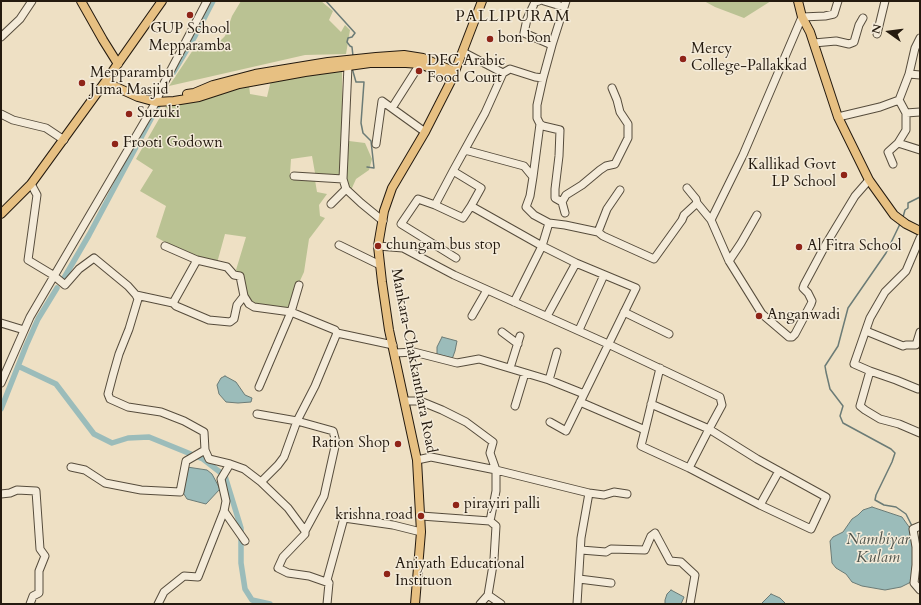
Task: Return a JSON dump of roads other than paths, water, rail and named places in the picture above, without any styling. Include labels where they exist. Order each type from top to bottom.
[{"type":"main road","points":[[81,1],[118,64]]},
{"type":"main road","points":[[1,214],[31,184],[107,80],[162,1]]},
{"type":"main road","name":"Mankara-Chakkanthara Road","points":[[415,604],[421,532],[417,460],[393,345],[378,246],[384,211],[392,188],[425,132],[453,75],[482,1]]},
{"type":"main road","points":[[798,1],[802,17],[814,43],[838,117],[869,180],[894,215],[906,224],[920,231]]},
{"type":"main road","points":[[157,99],[194,93],[213,85],[255,74],[328,62],[376,57],[404,55],[423,58],[453,75]]},
{"type":"main road","points":[[107,80],[138,97],[174,101],[199,97],[239,84],[305,72],[370,63],[406,62],[420,64],[453,75]]},
{"type":"street","points":[[1,37],[20,19],[32,1]]},
{"type":"street","points":[[1,383],[24,330],[53,276],[80,233],[157,99],[207,1]]},
{"type":"street","points":[[539,1],[535,2],[527,19],[524,33],[552,45]]},
{"type":"street","points":[[544,1],[565,4],[552,45],[537,104],[537,118],[540,124],[530,196],[526,207],[534,215],[549,223],[598,232],[603,236],[654,259],[684,215],[697,204]]},
{"type":"street","points":[[711,220],[743,155],[802,17],[834,14],[838,1]]},
{"type":"street","points":[[877,34],[885,1]]},
{"type":"street","points":[[814,43],[836,41],[849,44],[854,42],[859,25],[863,18]]},
{"type":"street","points":[[838,117],[880,107],[899,100],[909,74],[915,48],[920,38]]},
{"type":"street","points":[[463,52],[504,72]]},
{"type":"street","points":[[392,108],[420,64]]},
{"type":"street","points":[[348,66],[343,178],[346,189],[382,221]]},
{"type":"street","points":[[435,205],[485,113],[504,72],[510,69],[543,78]]},
{"type":"street","points":[[909,74],[920,75]]},
{"type":"street","points":[[562,202],[570,192],[582,185],[600,170],[606,166],[615,164],[628,138],[628,124],[620,112],[612,88]]},
{"type":"street","points":[[893,164],[888,152],[898,143],[906,130],[906,113],[899,100]]},
{"type":"street","points":[[376,144],[382,101],[425,132]]},
{"type":"street","points":[[906,113],[920,112]]},
{"type":"street","points":[[1,114],[13,120],[46,128],[64,140]]},
{"type":"street","points":[[540,124],[560,130],[559,156],[554,189],[555,198],[562,202],[565,213]]},
{"type":"street","points":[[898,143],[920,150]]},
{"type":"street","points":[[465,150],[524,166],[533,177]]},
{"type":"street","points":[[453,170],[481,188],[463,218],[418,199],[401,224],[456,258]]},
{"type":"street","points":[[294,176],[343,178]]},
{"type":"street","points":[[687,188],[696,199],[697,204],[711,220],[729,261],[762,314],[792,338],[812,304],[808,293],[803,288],[804,285],[855,196],[869,180]]},
{"type":"street","points":[[31,184],[37,195],[28,260],[65,285],[79,269],[94,258],[136,295],[173,303],[185,311],[209,320],[230,322],[234,318],[237,305],[244,296]]},
{"type":"street","points":[[331,204],[346,189]]},
{"type":"street","points":[[598,232],[607,209],[620,190]]},
{"type":"street","points":[[471,206],[542,246],[576,263],[636,288],[566,431],[550,422]]},
{"type":"street","points":[[729,261],[757,215]]},
{"type":"street","points":[[514,302],[542,246],[549,223]]},
{"type":"street","points":[[918,389],[854,364],[870,318],[885,292],[906,271],[920,238]]},
{"type":"street","points":[[339,245],[380,265]]},
{"type":"street","points":[[165,246],[197,260],[227,267],[234,275],[240,276],[244,296],[249,304],[254,307],[291,312],[335,330],[337,333],[393,345]]},
{"type":"street","points":[[378,246],[403,248],[454,275],[578,330],[720,397],[722,405],[688,468]]},
{"type":"street","points":[[173,303],[197,260]]},
{"type":"street","points":[[547,316],[576,263]]},
{"type":"street","points":[[578,330],[604,275]]},
{"type":"street","points":[[259,387],[291,312],[299,285]]},
{"type":"street","points":[[472,316],[487,290]]},
{"type":"street","points":[[136,295],[138,303],[112,375],[108,394],[110,399],[128,407],[161,412],[184,421],[204,432],[205,450],[209,459],[244,469],[261,482],[288,508],[305,531]]},
{"type":"street","points":[[624,312],[669,334]]},
{"type":"street","points":[[1,323],[24,330]]},
{"type":"street","points":[[866,330],[900,346],[916,345],[919,340],[920,332]]},
{"type":"street","points":[[502,332],[518,344]]},
{"type":"street","points":[[261,482],[284,457],[297,421],[315,386],[337,333]]},
{"type":"street","points":[[510,368],[520,336]]},
{"type":"street","points":[[395,354],[414,352],[457,363],[479,359],[549,380],[584,394]]},
{"type":"street","points":[[549,380],[557,352]]},
{"type":"street","points":[[651,404],[709,429],[757,459],[826,497],[810,529],[641,446],[651,404],[660,368]]},
{"type":"street","points":[[870,371],[860,406],[880,419],[899,424],[920,433]]},
{"type":"street","points":[[515,406],[525,373]]},
{"type":"street","points":[[405,402],[420,402],[442,410],[466,422],[493,442],[490,453],[496,470],[496,491],[490,521]]},
{"type":"street","points":[[580,402],[645,430]]},
{"type":"street","points":[[257,414],[297,421],[333,431],[336,442],[324,496],[305,531],[305,534],[283,557],[278,568],[288,573],[309,576],[329,583]]},
{"type":"street","points":[[71,467],[85,470],[105,483],[141,490],[180,492],[186,461],[205,450]]},
{"type":"street","points":[[417,460],[431,457],[496,470],[589,493],[604,495],[614,492],[626,494]]},
{"type":"street","points":[[158,604],[164,592],[184,576],[198,577],[224,511],[226,501],[221,479],[230,464]]},
{"type":"street","points":[[760,505],[779,471]]},
{"type":"street","points":[[1,494],[10,493],[17,490],[36,491],[40,549],[45,556],[39,571],[39,594],[33,596],[30,604]]},
{"type":"street","points":[[577,604],[581,538],[589,493]]},
{"type":"street","points":[[224,511],[246,541]]},
{"type":"street","points":[[421,516],[490,521],[496,526],[494,559],[488,595],[480,604]]},
{"type":"street","points":[[327,604],[329,583],[327,580],[344,518],[421,532]]},
{"type":"street","points":[[920,526],[913,529],[916,547],[914,583],[920,590]]},
{"type":"street","points":[[581,550],[606,552],[611,549],[645,550],[651,536],[655,533],[670,561],[681,562],[696,575],[690,604]]},
{"type":"street","points":[[579,579],[611,583]]},
{"type":"street","points":[[488,595],[501,604]]},
{"type":"water","points":[[442,337],[457,341],[451,362],[437,356],[437,347]]},
{"type":"water","points":[[225,376],[236,382],[245,395],[252,398],[251,402],[226,402],[219,394],[217,385],[221,378]]},
{"type":"water","points":[[187,467],[207,470],[212,474],[220,489],[206,504],[187,499],[182,491]]},
{"type":"water","name":"Nambiyar Kulam","points":[[872,507],[902,517],[915,537],[913,581],[901,587],[885,590],[862,586],[852,582],[846,574],[836,568],[832,563],[830,541],[833,537],[843,532],[852,519],[863,510]]},
{"type":"water","points":[[671,590],[684,597],[681,604],[665,604],[667,594]]},
{"type":"water","points":[[771,594],[780,598],[786,604],[761,604]]},
{"type":"waterway","points":[[173,73],[195,36],[213,1]]},
{"type":"waterway","points":[[326,1],[355,33],[352,37],[348,38],[347,42],[352,47],[353,56]]},
{"type":"waterway","points":[[352,68],[356,82],[364,82],[361,123],[363,133],[371,141],[374,168],[367,167]]},
{"type":"waterway","points":[[64,278],[89,235],[159,104]]},
{"type":"waterway","points":[[903,217],[905,210],[908,208],[908,203],[920,197]]},
{"type":"waterway","points":[[900,224],[886,253],[848,308],[838,346],[825,366],[830,389],[843,406],[840,416],[843,423],[891,449],[895,453],[875,500],[884,505],[896,507],[906,514],[912,526]]},
{"type":"waterway","points":[[1,409],[38,319],[57,288]]},
{"type":"waterway","points":[[18,366],[56,384],[94,434],[112,443],[128,438],[149,437],[203,459],[225,476],[241,528],[241,563],[245,589],[252,600],[270,604]]},
{"type":"waterway","points":[[917,534],[919,542]]},
{"type":"waterway","points":[[919,548],[920,559]]},
{"type":"place","name":"GUP School Mepparamba","points":[[190,15]]},
{"type":"place","name":"bon bon","points":[[490,39]]},
{"type":"place","name":"Mercy College-Pallakkad","points":[[683,59]]},
{"type":"place","name":"DFC Arabic Food Court","points":[[419,71]]},
{"type":"place","name":"Mepparambu Juma Masjid","points":[[82,83]]},
{"type":"place","name":"Suzuki","points":[[129,114]]},
{"type":"place","name":"Frooti Godown","points":[[115,144]]},
{"type":"place","name":"Kallikad Govt LP School","points":[[844,175]]},
{"type":"place","name":"chungam bus stop","points":[[378,246]]},
{"type":"place","name":"Al Fitra School","points":[[799,247]]},
{"type":"place","name":"Anganwadi","points":[[759,316]]},
{"type":"place","name":"Ration Shop","points":[[398,444]]},
{"type":"place","name":"pirayiri palli","points":[[456,505]]},
{"type":"place","name":"krishna road","points":[[421,516]]},
{"type":"place","name":"Aniyath Educational Instituon","points":[[387,574]]},
{"type":"district","name":"PALLIPURAM","points":[[513,17]]}]
